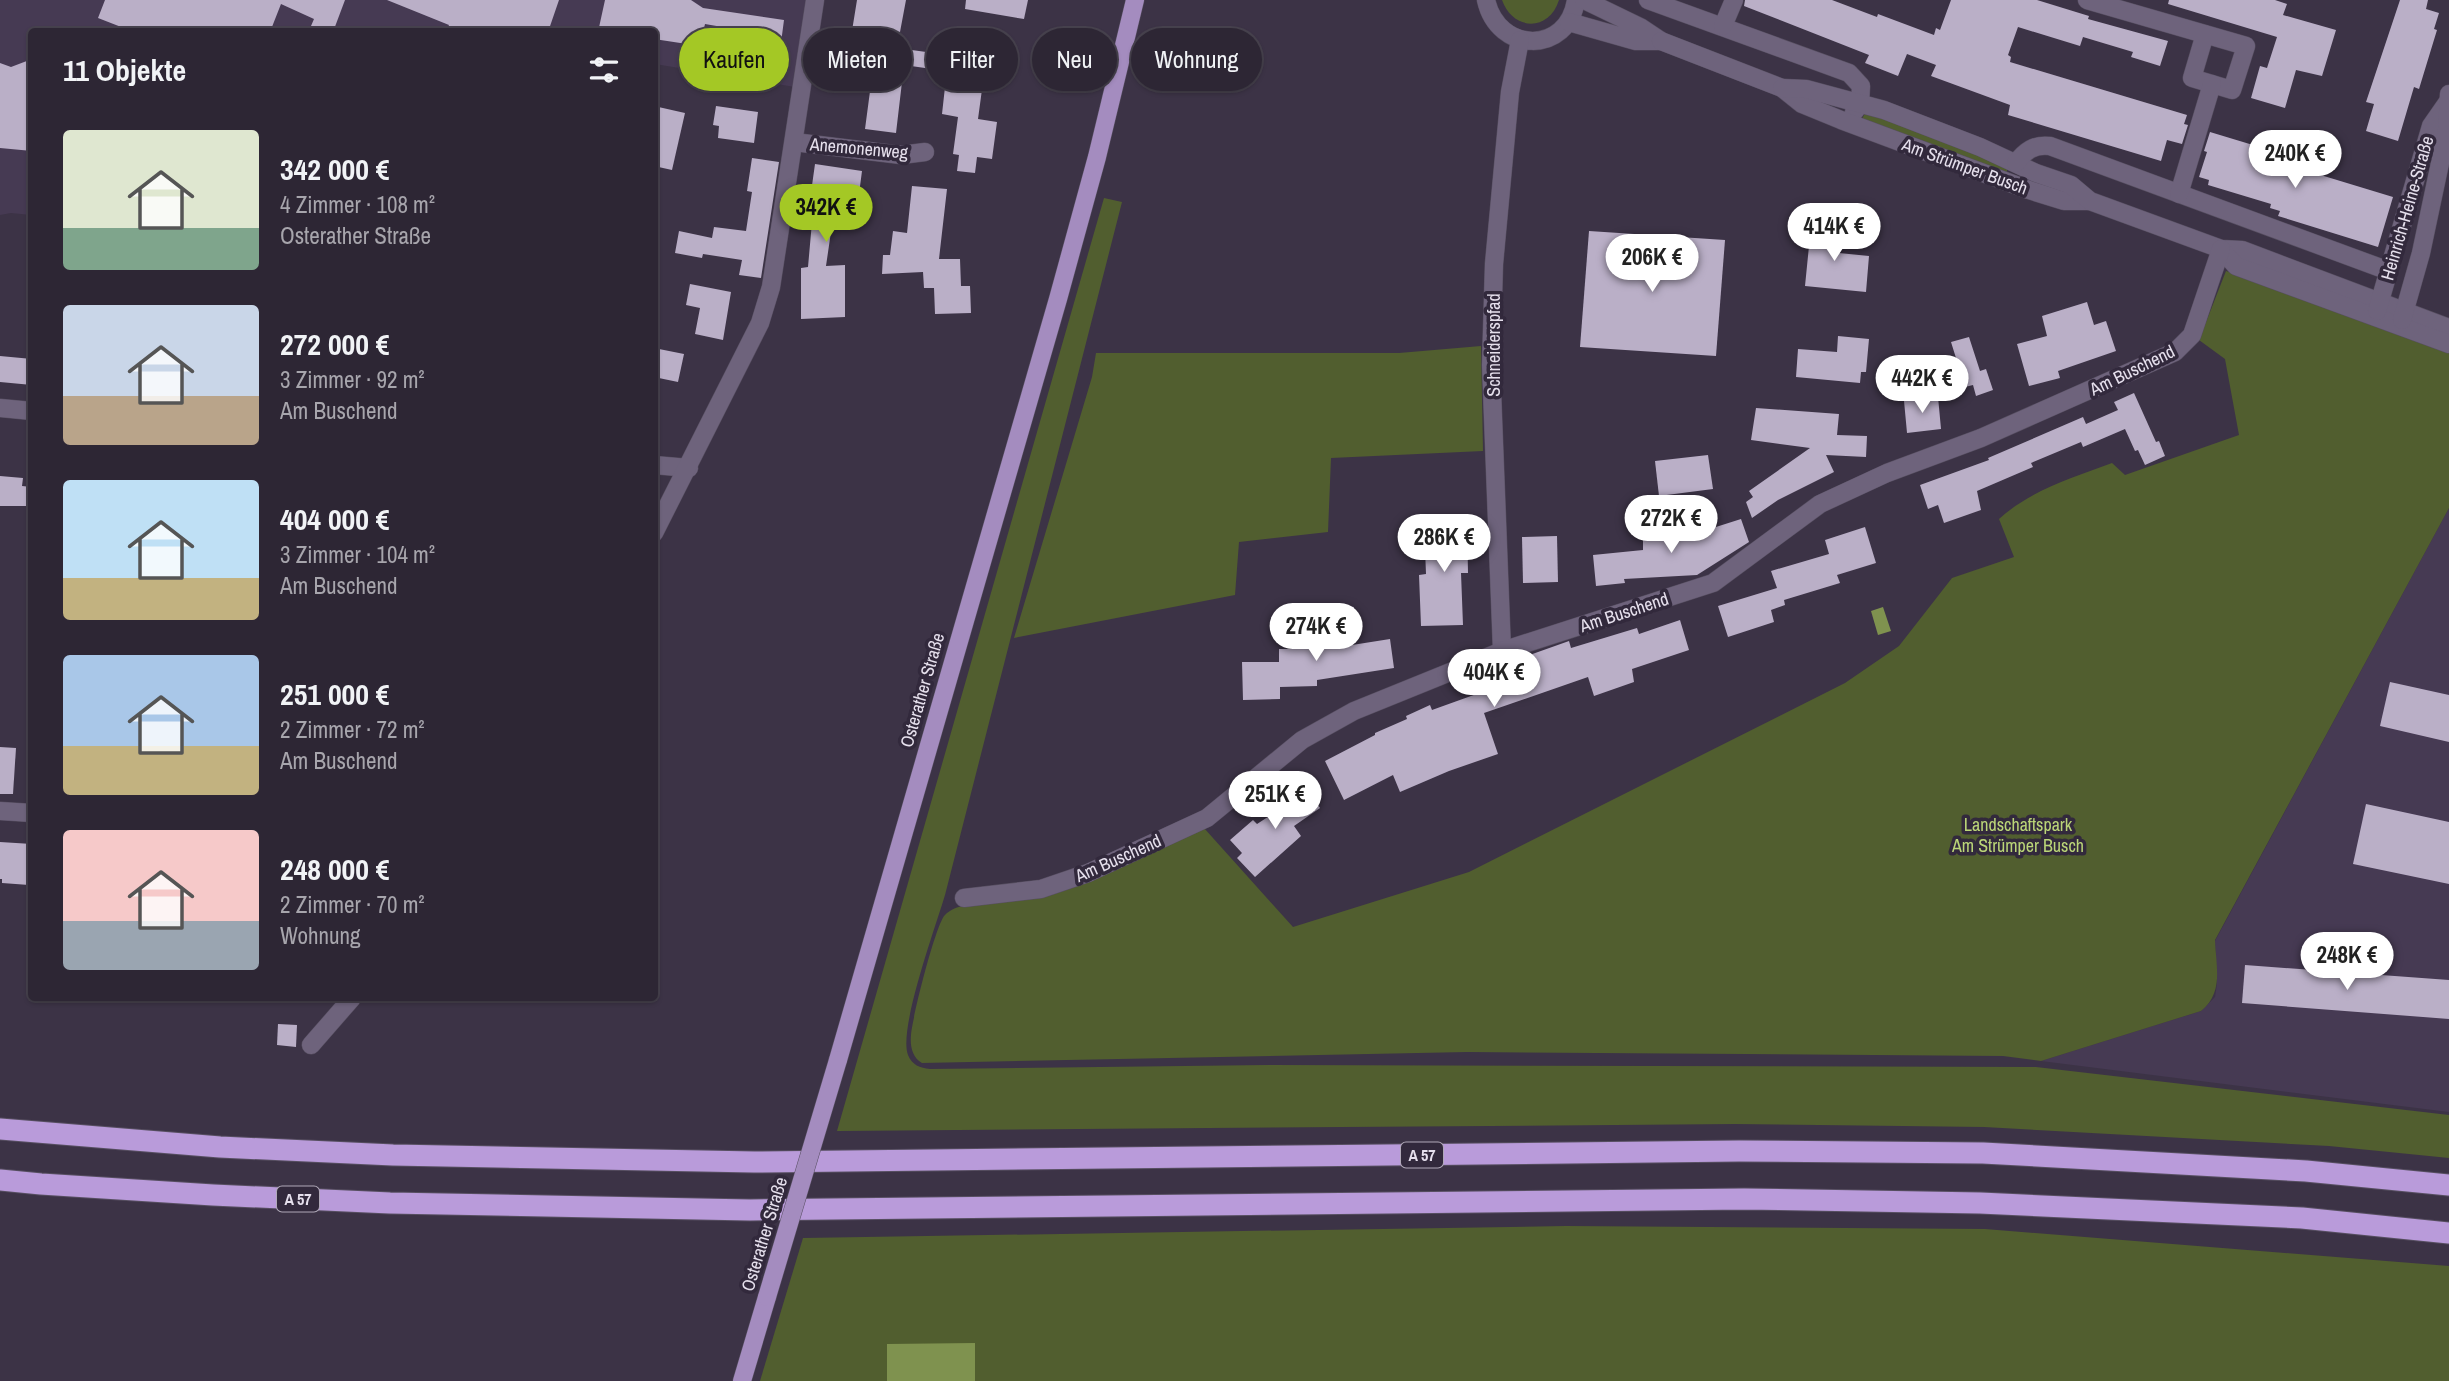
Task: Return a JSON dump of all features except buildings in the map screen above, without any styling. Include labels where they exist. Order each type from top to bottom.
[{"type":"highway","name":"A 57","points":[[0,1129],[220,1147],[393,1155],[754,1162],[1739,1151],[1983,1153],[2306,1171],[2449,1185]]},
{"type":"highway","name":"A 57","points":[[0,1180],[41,1185],[376,1203],[750,1210],[1744,1199],[1980,1203],[2302,1219],[2449,1233]]},
{"type":"main road","name":"Osterather Straße","points":[[742,1381],[838,1060],[1058,299],[1097,157],[1134,4]]},
{"type":"street","points":[[658,526],[760,323],[771,287],[815,0]]},
{"type":"street","points":[[1485,0],[1497,26],[1507,35],[1534,41],[1547,39],[1559,32],[1569,22],[1576,0]]},
{"type":"street","name":"Am Strümper Busch","points":[[1584,0],[1640,27],[1661,41],[1782,88],[1802,104],[1841,120],[2064,201],[2090,201]]},
{"type":"street","points":[[1648,0],[1849,73],[1861,86],[1860,104],[1854,112],[1841,120]]},
{"type":"street","points":[[1724,26],[1734,0]]},
{"type":"street","points":[[2087,0],[2205,34],[2246,46],[2232,89],[2192,78],[2205,34]]},
{"type":"street","name":"Am Strümper Busch","points":[[1569,22],[1636,41],[1661,41]]},
{"type":"street","name":"Schneiderspfad","points":[[1502,651],[1491,365],[1493,276],[1510,92],[1520,40]]},
{"type":"street","points":[[2179,194],[2212,84]]},
{"type":"street","name":"Am Strümper Busch","points":[[1782,88],[1807,89],[1884,110],[2071,186],[2090,201],[2221,249],[2236,266],[2377,309],[2403,319],[2449,344]]},
{"type":"street","name":"Heinrich-Heine-Straße","points":[[2377,309],[2431,126],[2448,99]]},
{"type":"street","name":"Heinrich-Heine-Straße","points":[[2403,319],[2421,253],[2447,130],[2448,99]]},
{"type":"street","name":"Anemonenweg","points":[[794,142],[901,155],[925,152]]},
{"type":"street","points":[[2016,163],[2023,154],[2041,145],[2389,271]]},
{"type":"street","name":"Am Buschend","points":[[964,898],[1041,889],[1088,873],[1207,818],[1302,740],[1354,711],[1502,651],[1713,583],[1820,504],[1886,473],[1981,438],[2175,352],[2192,335],[2221,249]]},
{"type":"street","name":"Am Strümper Busch","points":[[2403,319],[2449,328]]},
{"type":"street","points":[[0,408],[28,411]]},
{"type":"street","points":[[658,465],[689,468]]},
{"type":"street","points":[[0,811],[28,813]]},
{"type":"street","points":[[311,1045],[349,1001]]},
{"type":"shaded area","points":[[0,0],[814,0],[810,28],[803,28],[801,88],[789,86],[789,28],[679,28],[679,68],[658,64],[658,28],[28,28],[28,215],[0,215]]},
{"type":"shaded area","points":[[2449,508],[2449,1112],[2041,1061],[2201,1011],[2215,997],[2215,941]]},
{"type":"shaded area","points":[[1883,607],[1891,631],[1878,635],[1871,611]]},
{"type":"shaded area","points":[[975,1343],[975,1381],[887,1381],[887,1344]]},
{"type":"green space","points":[[1502,0],[1559,0],[1547,18],[1531,24],[1514,18]]},
{"type":"green space","points":[[1865,113],[1880,114],[2007,165],[2007,175],[1861,121]]},
{"type":"green space","points":[[1104,198],[1122,202],[945,895],[913,1001],[906,1042],[908,1055],[914,1064],[930,1069],[1268,1065],[2036,1067],[2449,1115],[2449,1158],[2329,1146],[1984,1127],[1735,1124],[837,1131]]},
{"type":"green space","name":"Landschaftspark Am Strümper Busch","points":[[2226,271],[2449,348],[2449,508],[2215,940],[2216,987],[2208,1004],[2201,1011],[2041,1061],[2003,1056],[1467,1052],[922,1063],[914,1054],[911,1035],[925,972],[941,922],[945,915],[954,909],[986,904],[1204,828],[1293,927],[1469,872],[1845,683],[1899,646],[1952,578],[2014,557],[1999,519],[2025,500],[2052,486],[2112,463],[2125,475],[2239,435],[2225,359],[2199,340]]},
{"type":"green space","points":[[1481,346],[1483,451],[1331,458],[1328,532],[1239,542],[1235,595],[1014,638],[1092,377],[1096,353],[1399,353]]},
{"type":"green space","points":[[1566,1226],[1985,1229],[2449,1266],[2449,1381],[760,1381],[803,1238]]}]
